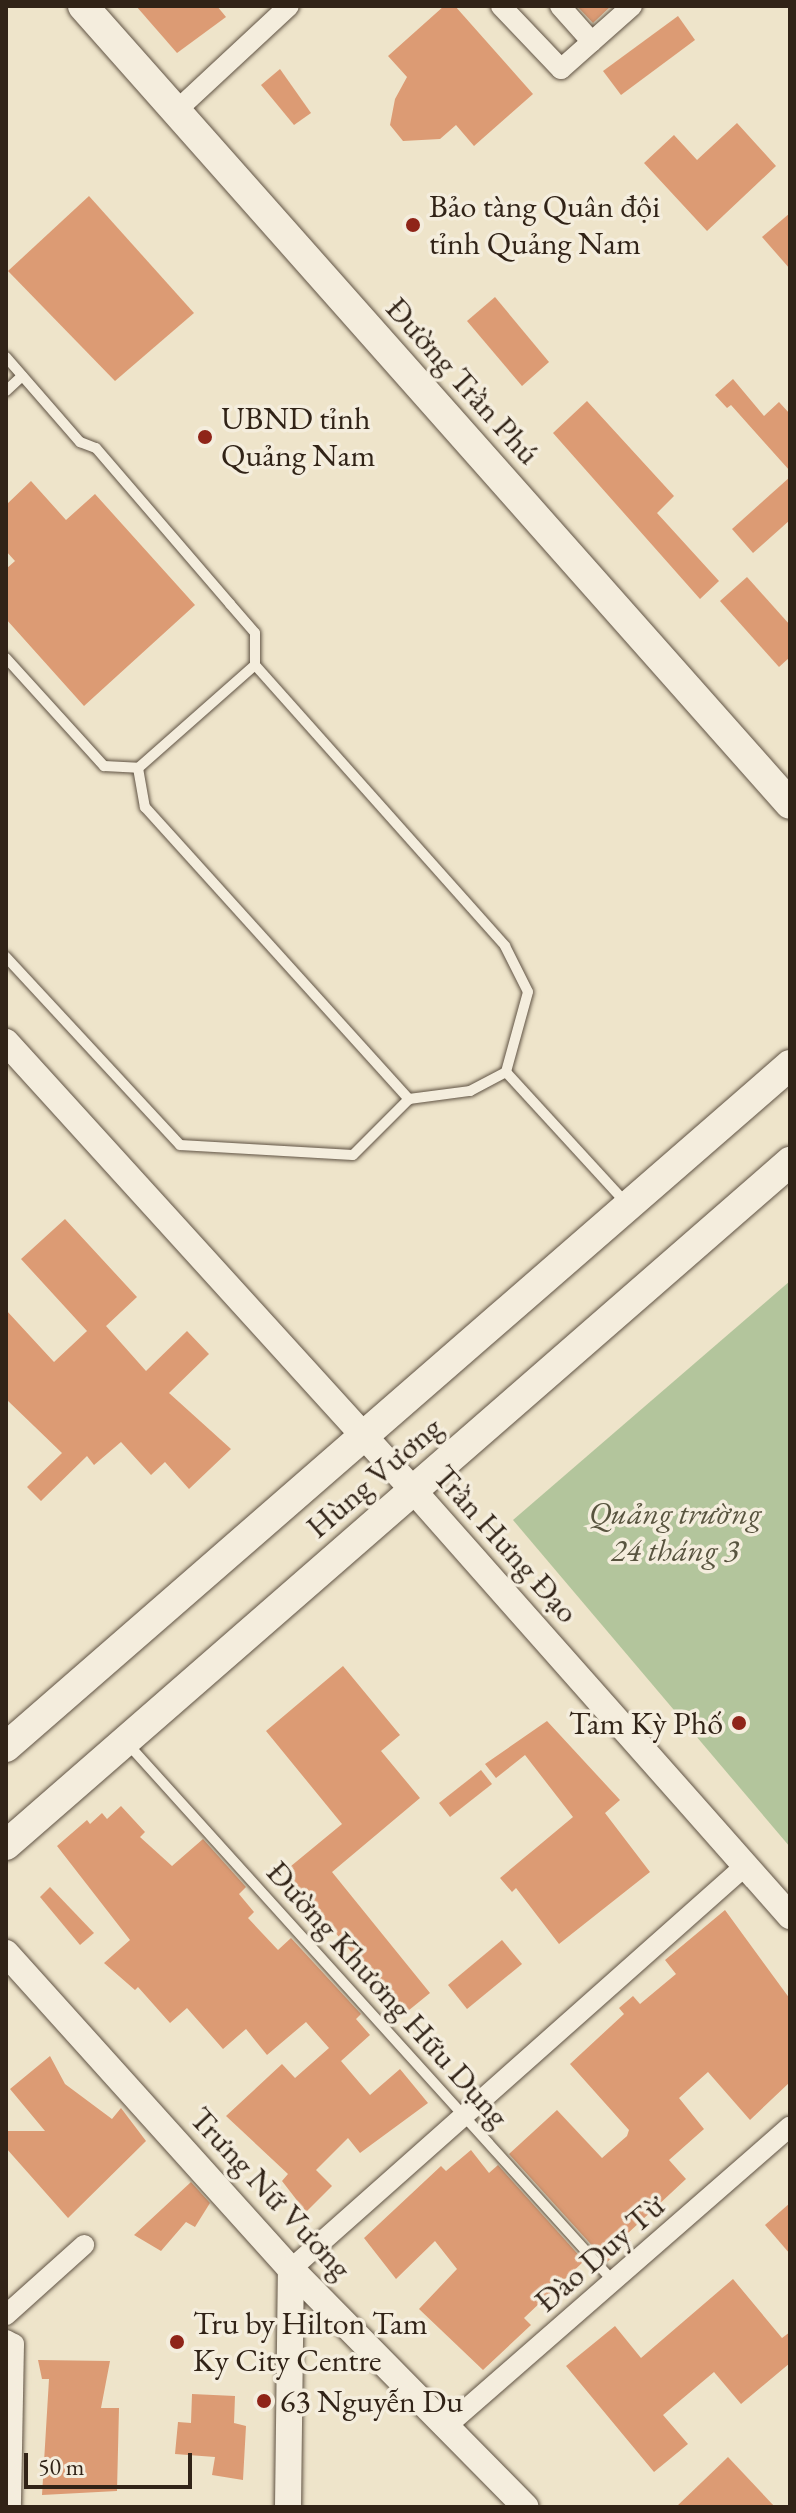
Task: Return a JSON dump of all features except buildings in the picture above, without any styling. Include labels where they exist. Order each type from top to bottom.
[{"type":"main road","name":"Đường Trần Phú","points":[[83,6],[790,804]]},
{"type":"main road","name":"Hùng Vương","points":[[6,1747],[790,1065]]},
{"type":"main road","name":"Hùng Vương","points":[[6,1845],[790,1162]]},
{"type":"street","points":[[176,111],[289,6]]},
{"type":"street","points":[[560,6],[592,42]]},
{"type":"street","points":[[506,8],[561,69],[632,6]]},
{"type":"street","name":"Trần Hưng Đạo","points":[[6,1042],[364,1435],[790,1916]]},
{"type":"street","points":[[288,2507],[291,2269],[745,1866]]},
{"type":"street","name":"Trưng Nữ Vương","points":[[6,1953],[291,2269],[449,2424],[526,2507]]},
{"type":"street","name":"Đào Duy Từ","points":[[449,2424],[790,2127]]},
{"type":"street","points":[[6,2315],[84,2245]]},
{"type":"street","points":[[6,2340],[14,2344],[11,2507]]},
{"type":"lane","points":[[6,357],[80,442],[96,448],[255,633],[255,665],[505,946],[528,992],[506,1072],[470,1091],[409,1099],[353,1155],[180,1145],[6,957]]},
{"type":"lane","points":[[6,391],[22,376]]},
{"type":"lane","points":[[6,658],[104,766],[138,768],[255,665]]},
{"type":"lane","points":[[138,768],[145,807],[409,1099]]},
{"type":"lane","points":[[506,1072],[629,1206]]},
{"type":"lane","name":"Đường Khương Hữu Dụng","points":[[125,1742],[613,2281]]},
{"type":"green space","name":"Quảng trường 24 tháng 3","points":[[790,1281],[790,1847],[513,1520]]},
{"type":"place","name":"Bảo tàng Quân đội tỉnh Quảng Nam","points":[[413,225]]},
{"type":"place","name":"UBND tỉnh Quảng Nam","points":[[205,437]]},
{"type":"place","name":"Tam Kỳ Phố","points":[[739,1723]]},
{"type":"place","name":"Tru by Hilton Tam Ky City Centre","points":[[177,2342]]},
{"type":"place","name":"63 Nguyễn Du","points":[[264,2401]]}]
